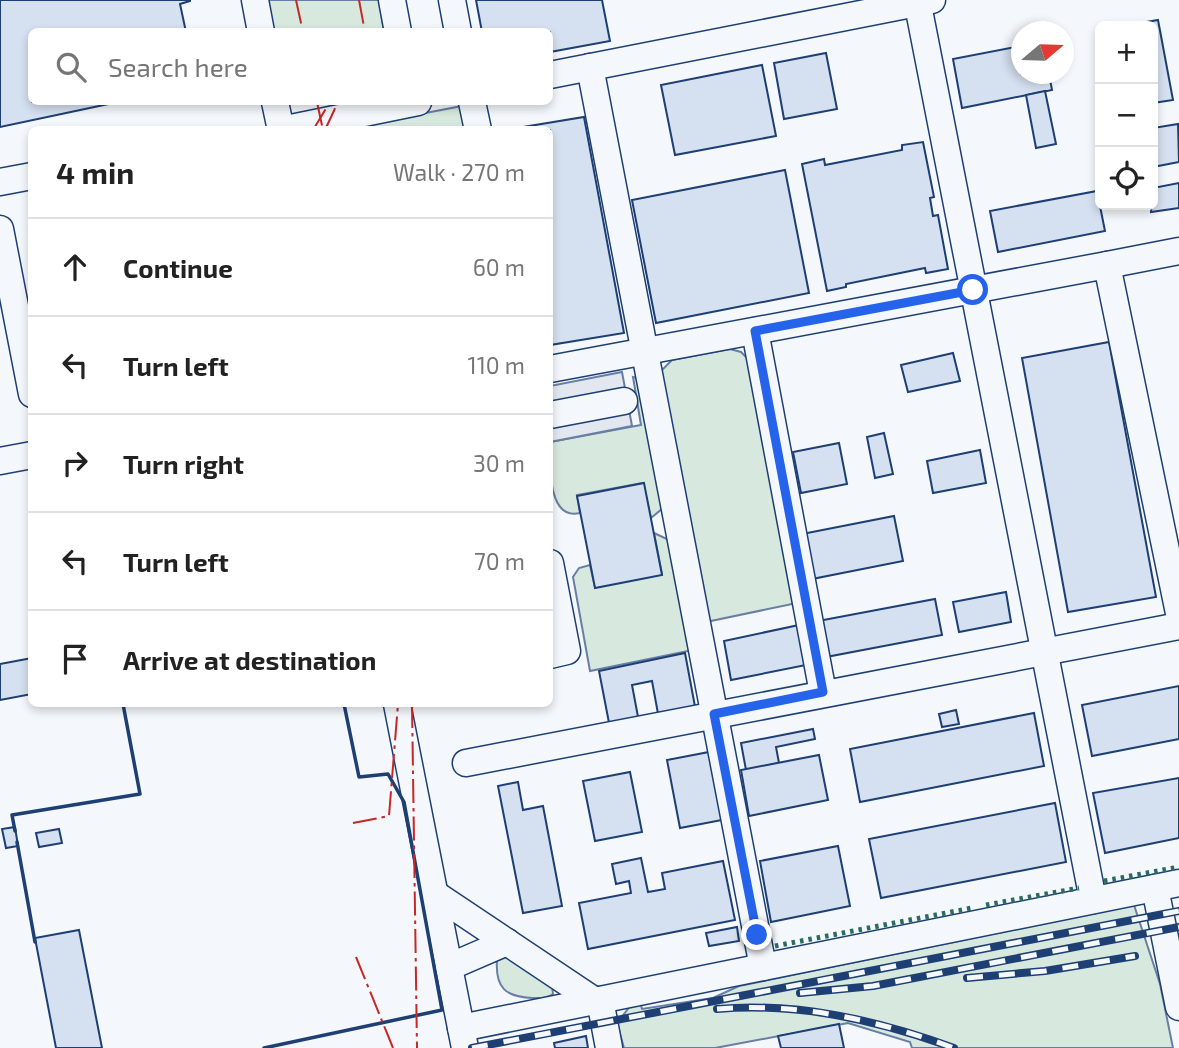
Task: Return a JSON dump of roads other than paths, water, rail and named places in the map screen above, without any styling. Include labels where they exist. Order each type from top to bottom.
[{"type":"lane","points":[[255,0],[260,28]]},
{"type":"lane","points":[[392,0],[397,28]]},
{"type":"lane","points":[[452,0],[457,28]]},
{"type":"lane","points":[[553,74],[923,1],[973,290],[1093,900]]},
{"type":"lane","points":[[590,67],[763,967]]},
{"type":"lane","points":[[276,105],[280,126]]},
{"type":"lane","points":[[300,126],[400,105]]},
{"type":"lane","points":[[473,105],[477,126]]},
{"type":"lane","points":[[0,182],[28,177]]},
{"type":"lane","points":[[0,229],[28,373]]},
{"type":"lane","points":[[553,368],[1179,251]]},
{"type":"lane","points":[[1107,265],[1179,613]]},
{"type":"lane","points":[[755,331],[823,692]]},
{"type":"lane","points":[[553,414],[624,401]]},
{"type":"lane","points":[[0,461],[28,456]]},
{"type":"lane","points":[[553,579],[567,651],[553,654]]},
{"type":"lane","points":[[466,763],[823,692],[1179,626]]},
{"type":"lane","points":[[398,707],[463,1038],[598,1000],[1167,885],[1179,1007]]},
{"type":"lane","points":[[435,894],[598,1000],[609,1048]]},
{"type":"lane","points":[[449,967],[507,942]]},
{"type":"railway","points":[[472,1048],[1179,911]]},
{"type":"railway","points":[[800,993],[873,986],[1179,927]]},
{"type":"railway","points":[[967,978],[1045,971],[1135,956]]},
{"type":"railway","points":[[717,1009],[777,1008],[837,1015],[896,1029],[954,1048]]}]
